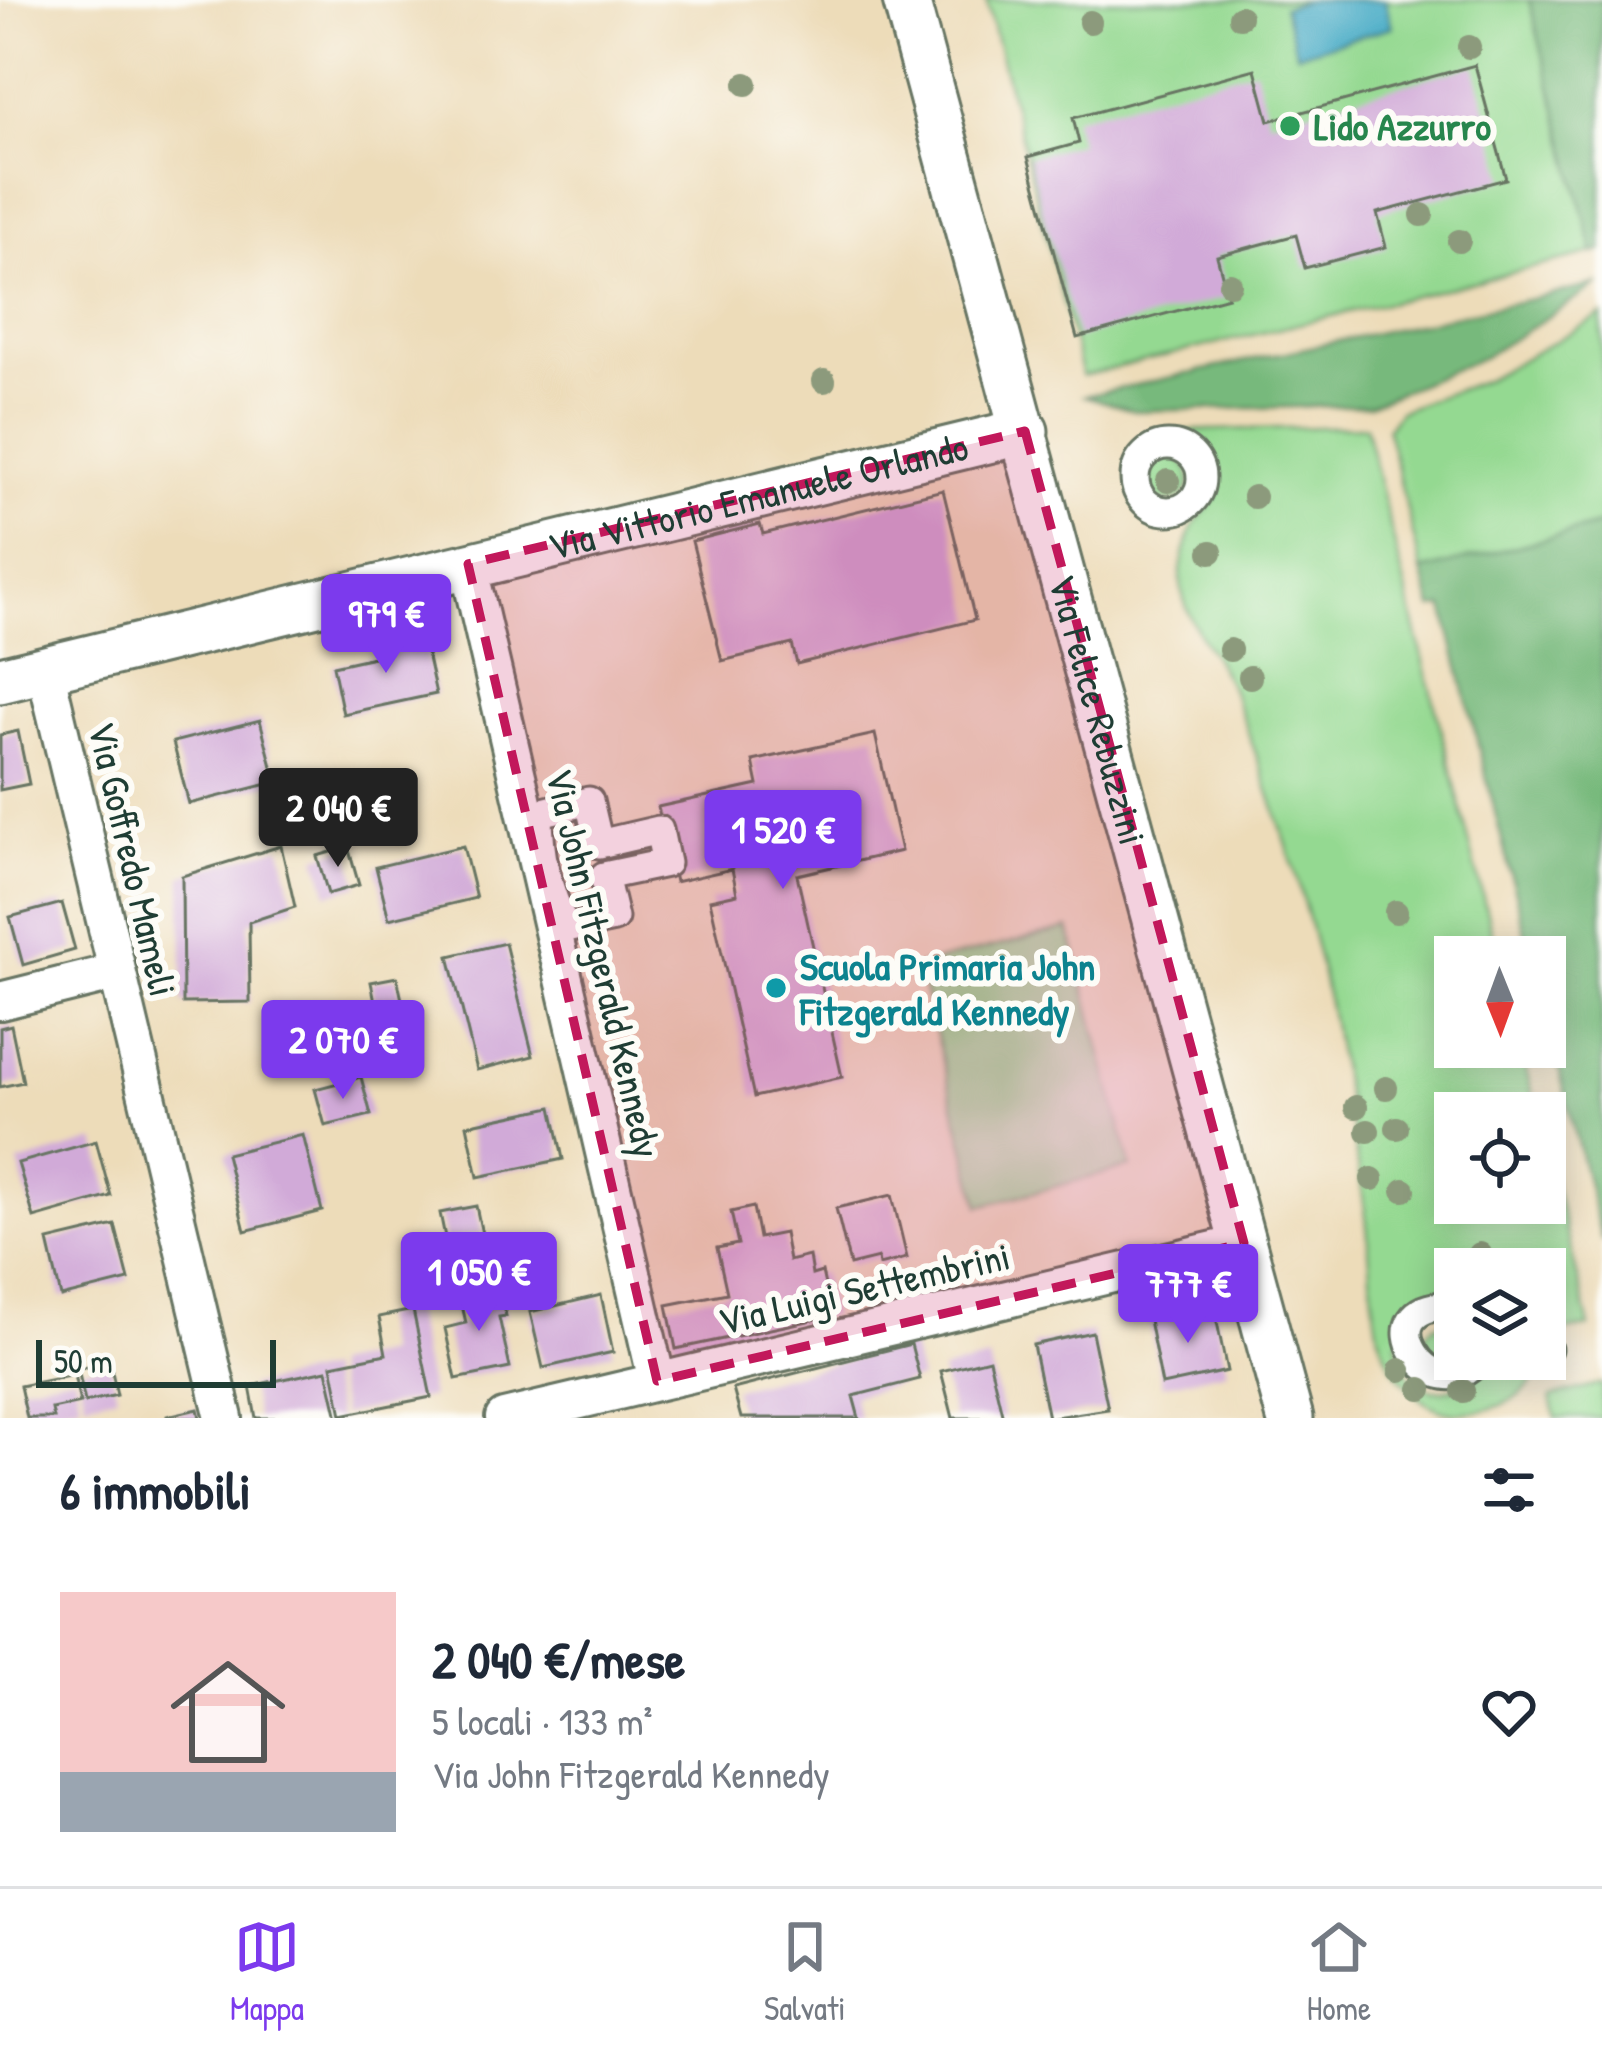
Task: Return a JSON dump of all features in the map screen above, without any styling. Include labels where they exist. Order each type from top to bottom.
[{"type":"street","name":"Via Felice Rebuzzini","points":[[907,0],[1289,1418]]},
{"type":"street","name":"Via Vittorio Emanuele Orlando","points":[[0,680],[1025,431]]},
{"type":"street","name":"Via John Fitzgerald Kennedy","points":[[468,564],[657,1381]]},
{"type":"street","name":"Via Goffredo Mameli","points":[[45,669],[224,1418]]},
{"type":"street","points":[[589,801],[599,844],[659,830],[666,863],[604,876],[614,918],[566,928],[546,882],[539,850],[539,813],[589,801]]},
{"type":"street","points":[[0,1000],[117,972]]},
{"type":"street","name":"Via Luigi Settembrini","points":[[504,1418],[1244,1243]]},
{"type":"street","points":[[1434,1307],[1418,1316],[1408,1338],[1411,1358],[1434,1379]]},
{"type":"highlighted area","points":[[1025,431],[1244,1243],[657,1381],[468,564]]},
{"type":"green space","name":"Lido Azzurro","points":[[986,0],[1529,0],[1594,253],[1082,376]]},
{"type":"green space","points":[[1529,0],[1602,0],[1602,251],[1594,253]]},
{"type":"green space","points":[[1600,284],[1484,357],[1369,405],[1135,411],[1085,396]]},
{"type":"green space","points":[[1602,315],[1602,524],[1422,571],[1387,429],[1399,411],[1485,380]]},
{"type":"green space","points":[[1365,426],[1493,936],[1434,936],[1434,1068],[1525,1068],[1532,1092],[1434,1092],[1434,1224],[1564,1224],[1590,1327],[1566,1331],[1566,1248],[1434,1248],[1434,1293],[1413,1303],[1397,1344],[1403,1365],[1424,1388],[1438,1390],[1470,1380],[1533,1380],[1499,1406],[1459,1413],[1434,1407],[1411,1390],[1382,1344],[1356,1150],[1305,908],[1235,698],[1196,628],[1181,584],[1191,531],[1217,495],[1219,471],[1210,453],[1191,440],[1169,436],[1172,431]]},
{"type":"green space","points":[[1168,457],[1183,464],[1190,479],[1183,494],[1168,501],[1153,494],[1146,479],[1153,464]]},
{"type":"green space","points":[[1602,524],[1602,1242],[1559,1068],[1566,1068],[1566,936],[1526,936],[1444,607],[1432,608],[1422,571]]},
{"type":"green space","points":[[1069,928],[1131,1167],[980,1206],[918,966]]},
{"type":"green space","points":[[1434,1326],[1434,1361],[1422,1347]]},
{"type":"green space","points":[[1602,1384],[1602,1418],[1556,1418],[1551,1397]]},
{"type":"water","points":[[1307,0],[1385,0],[1392,27],[1297,54],[1283,7]]},
{"type":"building","points":[[1475,65],[1506,179],[1377,213],[1386,247],[1305,268],[1296,235],[1217,256],[1228,297],[1077,338],[1028,157],[1079,143],[1073,118],[1255,69],[1269,121]]},
{"type":"building","points":[[943,490],[975,620],[797,664],[792,644],[722,661],[692,541],[760,524],[763,534]]},
{"type":"building","points":[[415,635],[416,641],[424,640],[436,694],[343,714],[333,666],[378,656],[375,644]]},
{"type":"building","points":[[260,720],[276,782],[189,804],[173,742]]},
{"type":"building","points":[[18,731],[29,784],[0,790],[0,735]]},
{"type":"building","name":"Scuola Primaria John Fitzgerald Kennedy","points":[[875,734],[901,851],[797,875],[842,1077],[754,1097],[710,900],[737,894],[732,869],[675,882],[658,807],[758,785],[753,761]]},
{"type":"building","points":[[281,846],[295,907],[249,922],[250,1002],[183,1003],[182,876]]},
{"type":"building","points":[[463,846],[476,898],[389,919],[376,867]]},
{"type":"building","points":[[348,847],[359,885],[328,894],[317,856]]},
{"type":"building","points":[[62,903],[75,950],[23,965],[10,917]]},
{"type":"building","points":[[505,943],[533,1056],[477,1070],[449,956]]},
{"type":"building","points":[[397,977],[402,1000],[376,1006],[371,982]]},
{"type":"building","points":[[11,1025],[23,1082],[0,1087],[0,1028]]},
{"type":"building","points":[[361,1077],[371,1115],[325,1126],[315,1089]]},
{"type":"building","points":[[552,1107],[563,1159],[478,1177],[467,1125]]},
{"type":"building","points":[[303,1135],[322,1211],[245,1231],[226,1154]]},
{"type":"building","points":[[96,1141],[111,1196],[34,1218],[18,1163]]},
{"type":"building","points":[[892,1195],[907,1258],[850,1265],[836,1208]]},
{"type":"building","points":[[476,1206],[482,1234],[446,1242],[440,1213]]},
{"type":"building","points":[[753,1207],[759,1238],[784,1233],[789,1261],[809,1256],[812,1275],[822,1272],[832,1316],[676,1349],[667,1305],[727,1293],[717,1248],[738,1244],[731,1212]]},
{"type":"building","points":[[115,1225],[129,1280],[61,1297],[48,1241]]},
{"type":"building","points":[[499,1284],[506,1316],[499,1317],[510,1368],[456,1379],[445,1328],[466,1323],[459,1292]]},
{"type":"building","points":[[601,1295],[613,1352],[543,1368],[530,1312]]},
{"type":"building","points":[[1214,1307],[1227,1371],[1162,1385],[1149,1320]]},
{"type":"building","points":[[413,1310],[431,1397],[342,1415],[332,1365],[386,1354],[379,1317]]},
{"type":"building","points":[[1092,1332],[1108,1409],[1048,1418],[1033,1345]]},
{"type":"building","points":[[911,1344],[920,1379],[853,1396],[859,1418],[741,1418],[733,1389]]},
{"type":"building","points":[[989,1359],[1003,1418],[953,1418],[941,1371]]},
{"type":"building","points":[[110,1362],[117,1395],[85,1402],[78,1369]]},
{"type":"building","points":[[327,1370],[338,1418],[256,1418],[250,1386]]},
{"type":"building","points":[[74,1375],[80,1403],[52,1409],[54,1418],[27,1418],[20,1386]]},
{"type":"building","points":[[198,1409],[200,1418],[167,1418],[167,1416]]},
{"type":"place","name":"Lido Azzurro","points":[[1290,126]]},
{"type":"place","name":"Scuola Primaria John Fitzgerald Kennedy","points":[[776,988]]}]
